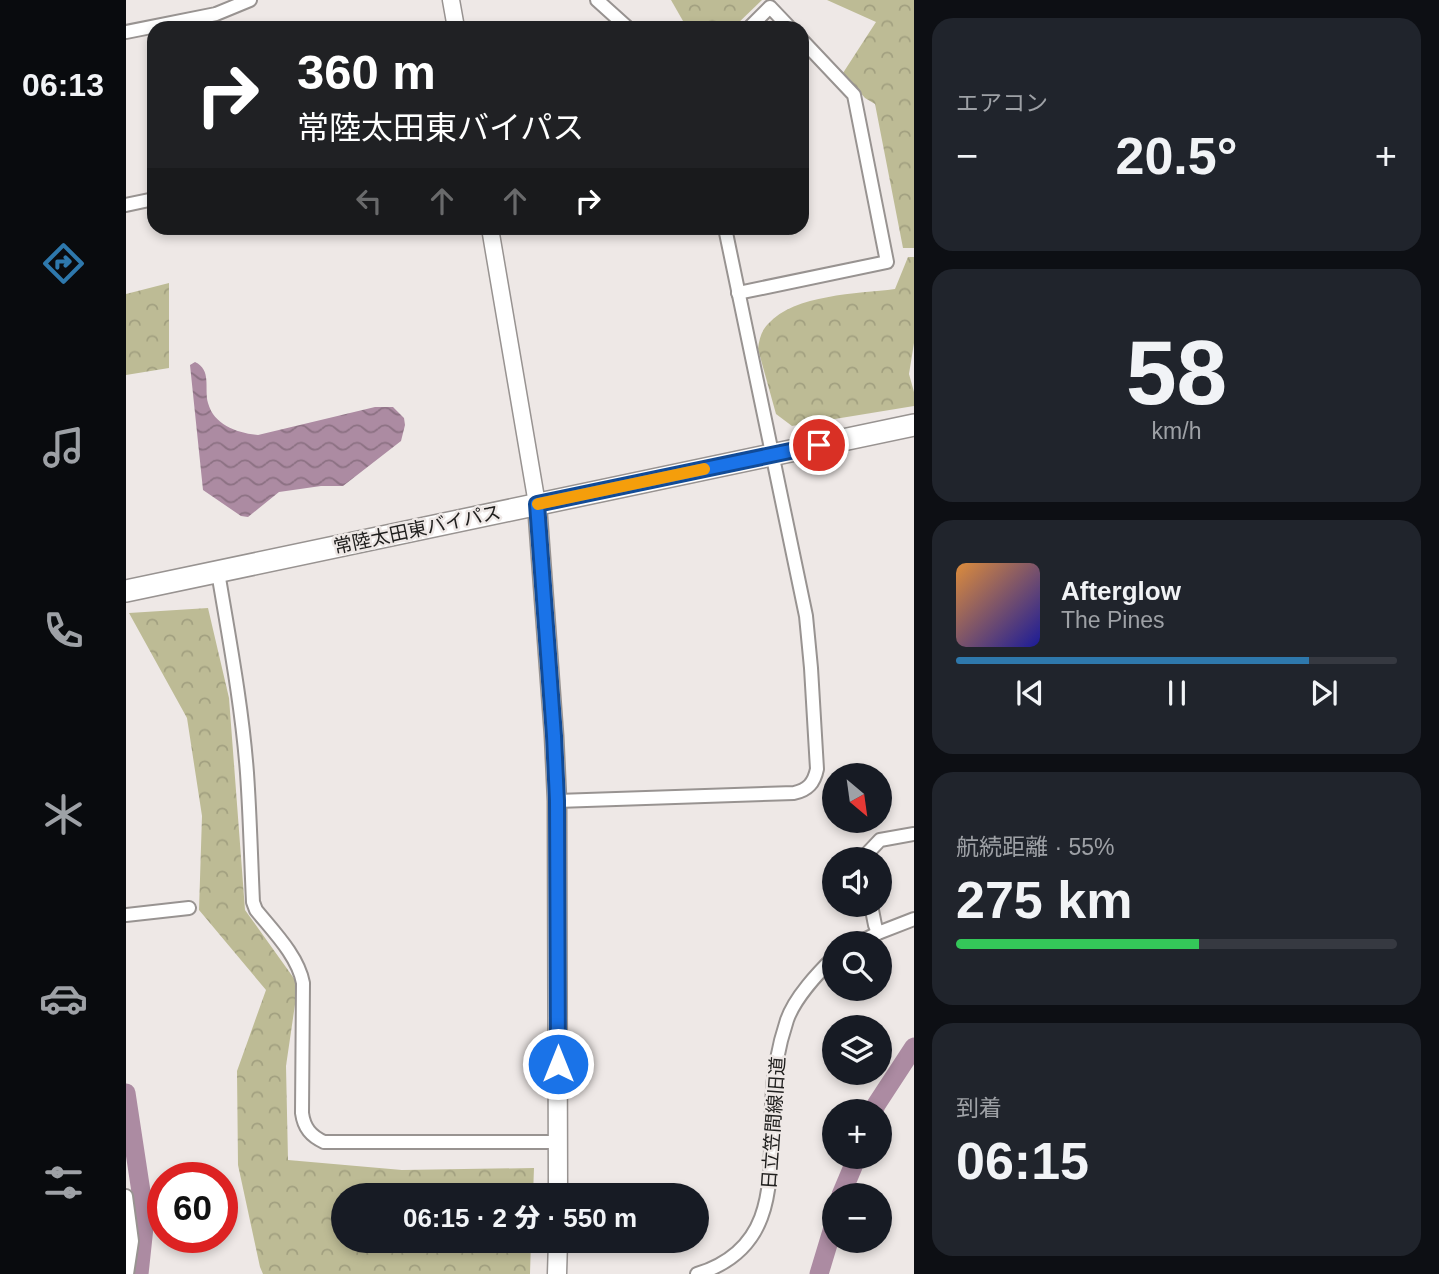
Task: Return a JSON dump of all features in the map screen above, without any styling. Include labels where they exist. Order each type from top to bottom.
[{"type":"highway","name":"常陸太田東バイパス","points":[[126,591],[914,425]]},
{"type":"main road","points":[[537,504],[557,801],[558,1183]]},
{"type":"main road","points":[[557,1274],[558,1253]]},
{"type":"street","points":[[181,21],[216,14],[250,0]]},
{"type":"street","points":[[452,0],[455,21]]},
{"type":"street","points":[[597,0],[620,21]]},
{"type":"street","points":[[756,21],[770,7],[783,21]]},
{"type":"street","points":[[126,32],[147,28]]},
{"type":"street","points":[[738,293],[887,262],[853,95],[809,48]]},
{"type":"street","points":[[126,205],[147,200]]},
{"type":"street","points":[[491,235],[537,504]]},
{"type":"street","points":[[557,801],[794,793],[809,787],[815,779],[817,769],[813,693],[806,617],[726,235]]},
{"type":"street","points":[[218,572],[232,654],[247,773],[253,902],[256,910],[297,963],[303,983],[303,1122],[315,1137],[324,1142],[559,1142]]},
{"type":"street","points":[[873,847],[880,840],[914,834]]},
{"type":"street","points":[[126,915],[189,908]]},
{"type":"street","points":[[883,931],[914,919]]},
{"type":"street","name":"日立笠間線旧道","points":[[697,1274],[711,1270],[733,1257],[752,1237],[761,1219],[769,1192],[772,1100],[778,1049],[788,1016],[811,981],[822,970]]},
{"type":"street","points":[[126,1196],[131,1241],[127,1274]]},
{"type":"green space","points":[[671,0],[762,0],[740,21],[683,21]]},
{"type":"green space","points":[[827,0],[914,0],[914,248],[903,248],[875,104],[865,98],[843,73],[876,22]]},
{"type":"green space","points":[[908,257],[914,257],[914,343],[909,374],[914,392],[914,406],[792,426],[776,414],[758,349],[766,327],[780,314],[810,301],[895,289]]},
{"type":"green space","points":[[169,283],[169,368],[126,375],[126,294]]},
{"type":"green space","points":[[208,608],[229,698],[245,910],[298,984],[286,1066],[288,1160],[402,1170],[534,1168],[533,1183],[331,1183],[331,1253],[531,1253],[530,1274],[263,1274],[238,1165],[237,1071],[266,990],[199,910],[202,816],[187,718],[129,613]]},
{"type":"water","points":[[195,362],[206,375],[211,411],[221,422],[235,430],[258,435],[375,407],[393,407],[404,418],[401,441],[343,486],[279,492],[248,517],[241,516],[203,490],[190,365]]},
{"type":"waterway","points":[[880,1099],[914,1047]]},
{"type":"waterway","points":[[126,1093],[145,1218],[139,1274]]},
{"type":"waterway","points":[[846,1183],[852,1169]]},
{"type":"waterway","points":[[819,1274],[825,1253]]},
{"type":"slow traffic","points":[[538,504],[704,469]]},
{"type":"route","points":[[558,1064],[557,801],[537,504],[819,445]]}]
